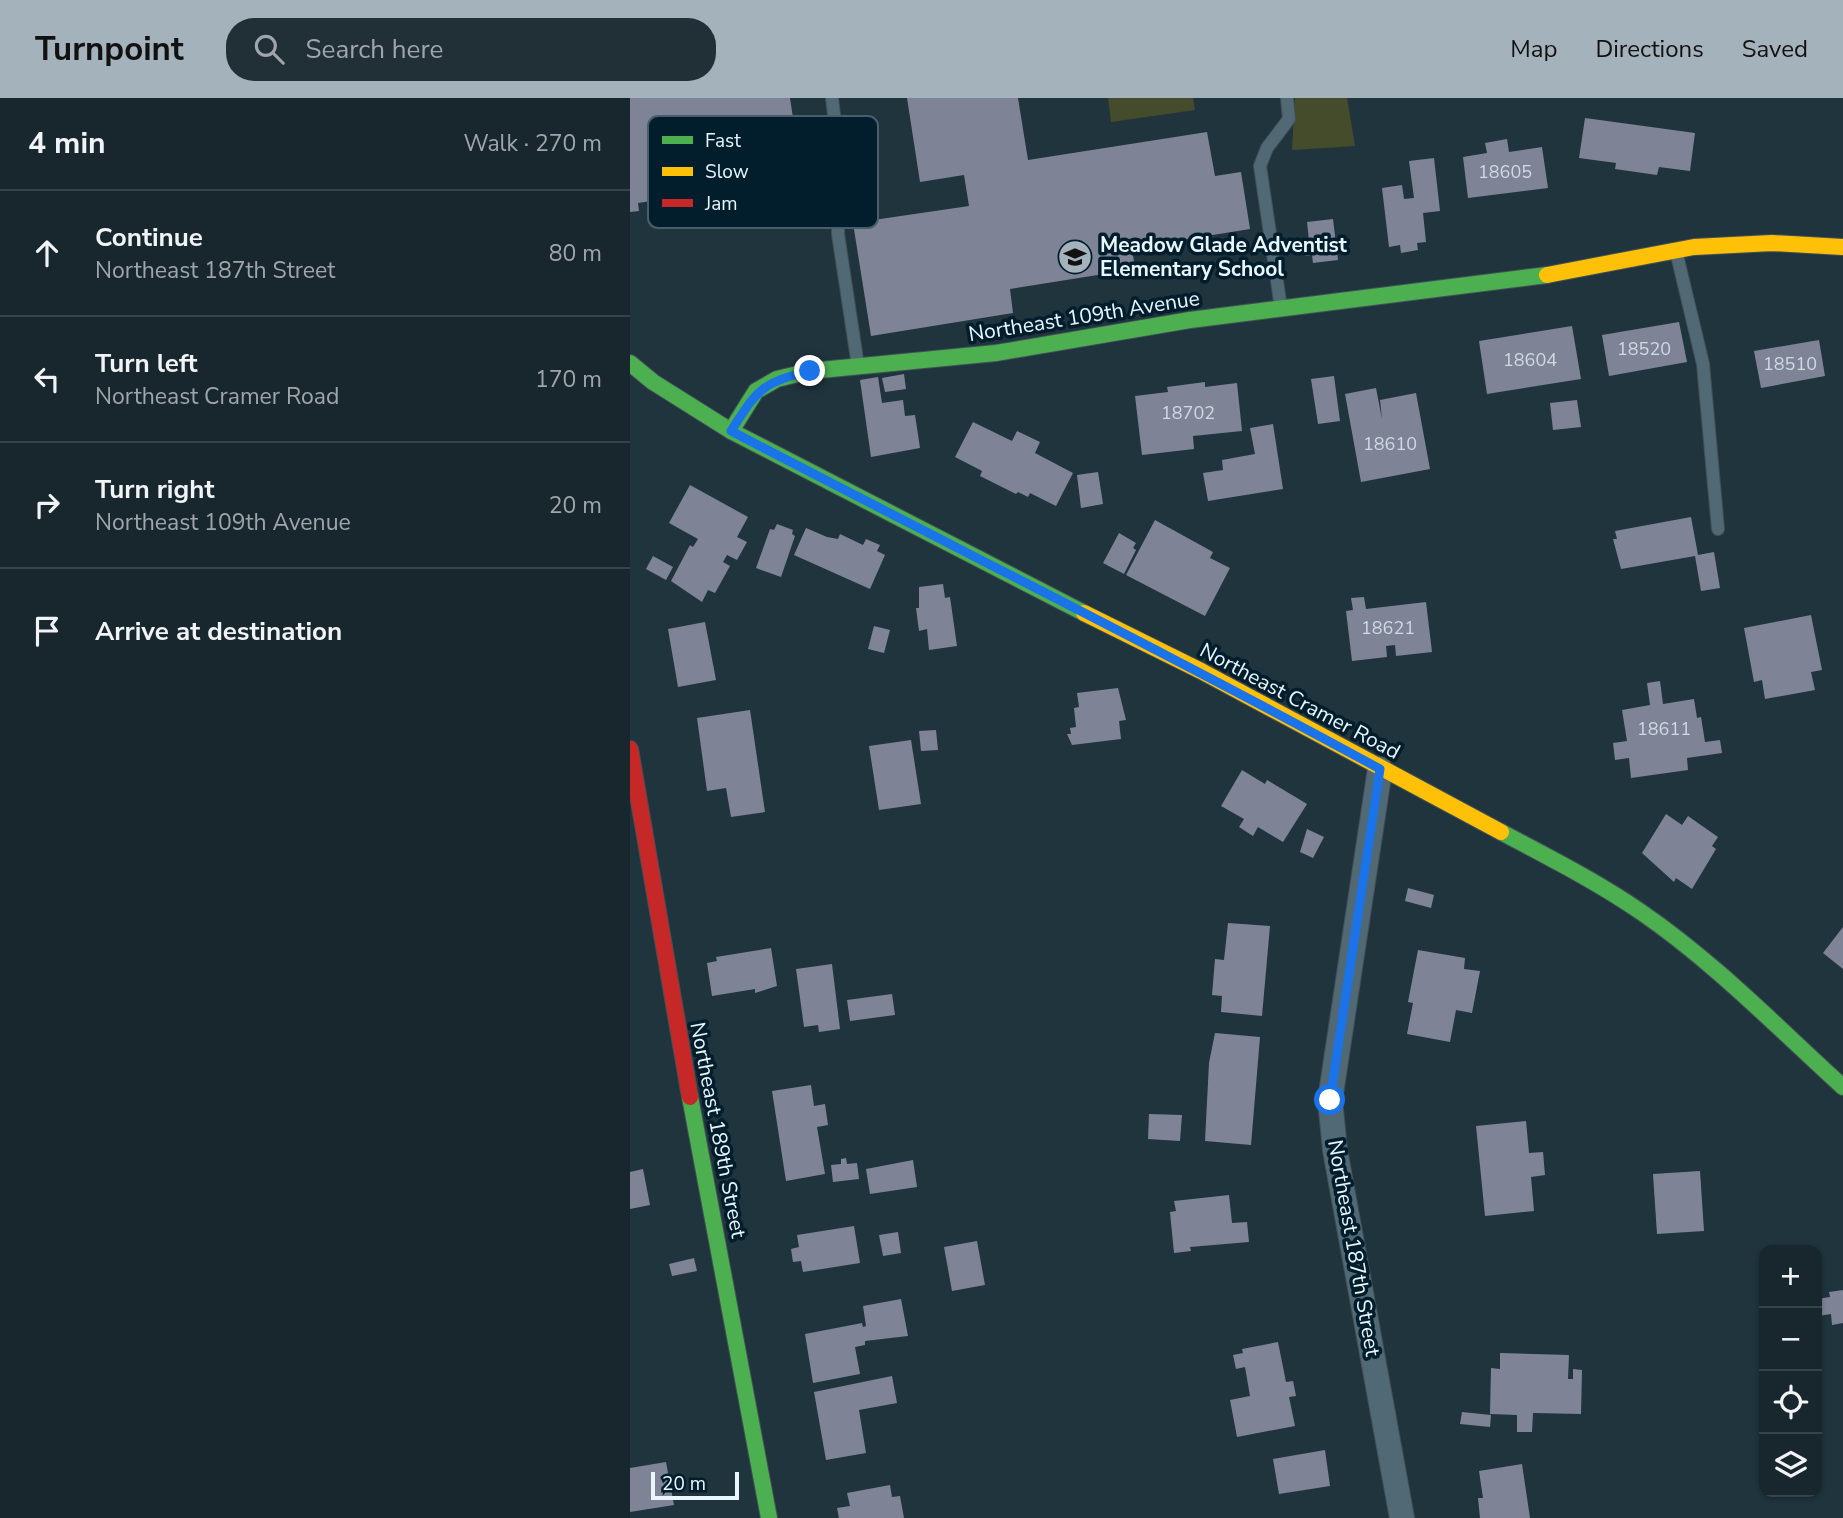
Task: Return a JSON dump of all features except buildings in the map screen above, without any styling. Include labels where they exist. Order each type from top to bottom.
[{"type":"street","name":"Northeast 109th Avenue","points":[[731,431],[757,391],[777,379],[810,371],[996,353],[1190,320],[1555,274],[1676,251],[1772,243],[1843,247]]},
{"type":"street","name":"Northeast Cramer Road","points":[[630,363],[653,382],[731,431],[1038,591],[1201,671],[1380,769],[1514,838],[1640,912],[1717,972],[1843,1087]]},
{"type":"street","name":"Northeast 189th Street","points":[[630,749],[648,840],[664,955],[769,1518]]},
{"type":"street","name":"Northeast 187th Street","points":[[1380,769],[1330,1100],[1335,1150],[1402,1518]]},
{"type":"lane","points":[[832,98],[834,116]]},
{"type":"lane","points":[[1281,309],[1260,166],[1267,148],[1289,119],[1287,98]]},
{"type":"lane","points":[[838,228],[858,366]]},
{"type":"lane","points":[[1676,251],[1703,364],[1718,528]]},
{"type":"green space","points":[[1108,98],[1193,98],[1195,110],[1111,122]]},
{"type":"green space","points":[[1295,98],[1347,98],[1355,146],[1292,150]]},
{"type":"traffic: fast","points":[[731,431],[756,391],[777,379],[810,371],[996,353],[1190,320],[1547,275]]},
{"type":"traffic: fast","points":[[630,363],[653,382],[731,431],[1084,613]]},
{"type":"traffic: fast","points":[[1501,832],[1607,890],[1668,931],[1745,996],[1843,1087]]},
{"type":"traffic: fast","points":[[690,1097],[769,1518]]},
{"type":"traffic: slow","points":[[1547,275],[1694,247],[1772,243],[1843,247]]},
{"type":"traffic: slow","points":[[1084,613],[1201,671],[1501,832]]},
{"type":"traffic: jam","points":[[630,749],[690,1097]]},
{"type":"place","name":"Meadow Glade Adventist Elementary School","points":[[1075,257]]},
{"type":"route","points":[[810,371],[777,379],[757,391],[731,431],[1038,591],[1201,671],[1380,769],[1330,1100]]}]
